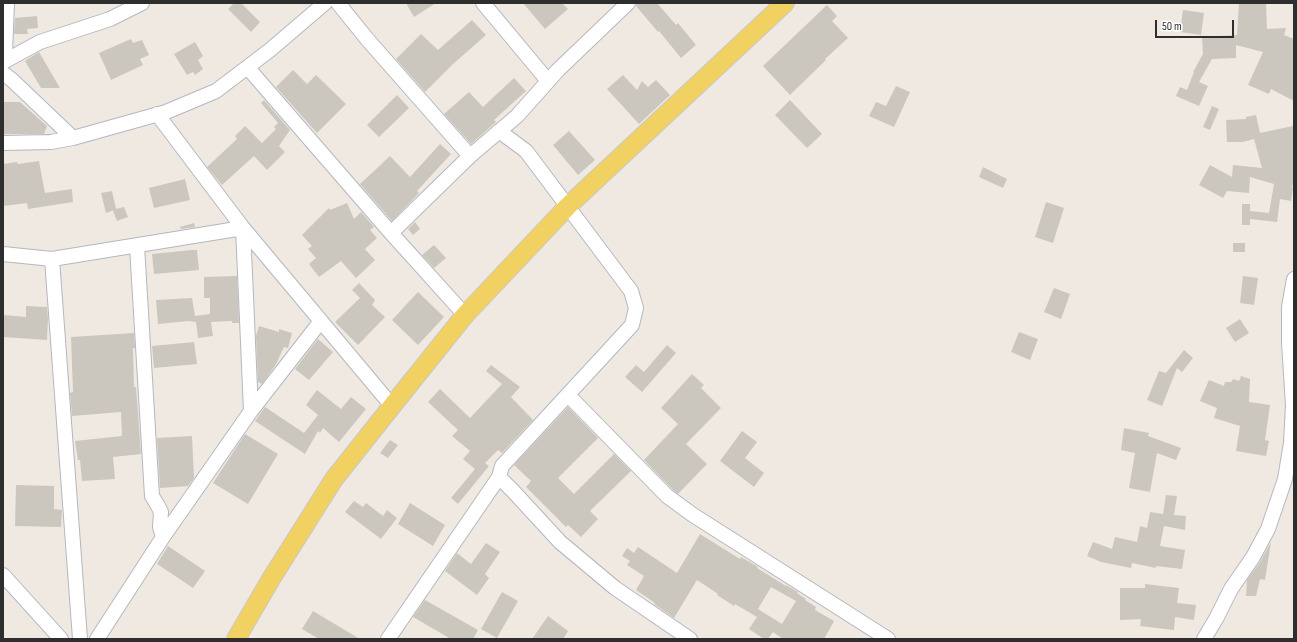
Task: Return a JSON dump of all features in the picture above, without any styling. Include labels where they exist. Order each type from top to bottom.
[{"type":"main road","points":[[236,639],[271,579],[334,479],[465,316],[568,206],[785,3]]},
{"type":"street","points":[[3,58],[5,53],[7,3]]},
{"type":"street","points":[[3,62],[40,42],[110,19],[142,3]]},
{"type":"street","points":[[3,143],[51,142],[73,138],[157,114],[216,91],[248,68],[326,3]]},
{"type":"street","points":[[338,3],[367,39],[470,156]]},
{"type":"street","points":[[483,3],[548,81]]},
{"type":"street","points":[[391,233],[470,156],[517,116],[563,65],[628,3]]},
{"type":"street","points":[[248,68],[465,316]]},
{"type":"street","points":[[3,73],[73,138]]},
{"type":"street","points":[[157,114],[243,228],[392,406]]},
{"type":"street","points":[[388,639],[499,477],[502,466],[632,325],[636,308],[631,291],[526,151],[499,131]]},
{"type":"street","points":[[3,254],[52,259],[243,228]]},
{"type":"street","points":[[243,228],[251,411]]},
{"type":"street","points":[[137,246],[152,496],[161,512],[160,527],[163,537]]},
{"type":"street","points":[[52,259],[80,639]]},
{"type":"street","points":[[1204,639],[1217,618],[1231,589],[1254,557],[1268,529],[1285,479],[1291,443],[1293,405],[1289,343],[1289,307],[1294,278]]},
{"type":"street","points":[[97,639],[163,537],[251,411],[322,321]]},
{"type":"street","points":[[568,395],[667,496],[693,515],[888,639]]},
{"type":"street","points":[[499,477],[513,490],[560,542],[615,588],[690,639]]},
{"type":"street","points":[[3,575],[61,639]]},
{"type":"building","points":[[234,3],[241,3],[260,22],[251,32],[228,9]]},
{"type":"building","points":[[406,3],[436,3],[414,17]]},
{"type":"building","points":[[523,3],[562,3],[568,9],[545,29]]},
{"type":"building","points":[[636,3],[657,3],[676,25],[678,23],[696,45],[681,58],[636,6]]},
{"type":"building","points":[[1239,3],[1266,3],[1267,29],[1286,28],[1284,35],[1294,39],[1294,101],[1271,89],[1269,94],[1248,85],[1263,52],[1236,45],[1236,58],[1212,59],[1199,82],[1208,86],[1199,106],[1176,96],[1180,87],[1187,90],[1193,72],[1203,54],[1202,37],[1237,35]]},
{"type":"building","points":[[827,5],[837,16],[832,21],[848,38],[790,95],[763,66]]},
{"type":"building","points":[[1183,10],[1204,13],[1201,35],[1180,32]]},
{"type":"building","points":[[37,16],[38,28],[27,29],[28,34],[14,34],[15,18]]},
{"type":"building","points":[[472,20],[486,35],[452,65],[425,92],[396,59],[421,34],[438,50]]},
{"type":"building","points":[[131,39],[133,43],[142,40],[149,55],[140,59],[143,65],[111,80],[99,53]]},
{"type":"building","points":[[195,42],[203,56],[198,60],[203,69],[195,75],[193,72],[187,75],[174,54]]},
{"type":"building","points":[[39,52],[60,88],[41,88],[25,61]]},
{"type":"building","points":[[293,70],[307,84],[316,75],[346,104],[317,133],[276,87]]},
{"type":"building","points":[[623,75],[637,90],[642,81],[648,87],[656,80],[670,95],[639,124],[607,89]]},
{"type":"building","points":[[514,78],[526,91],[494,120],[496,122],[471,144],[444,114],[469,92],[483,107]]},
{"type":"building","points":[[896,86],[910,92],[894,127],[869,116],[876,102],[886,106]]},
{"type":"building","points":[[397,95],[409,108],[379,137],[367,125]]},
{"type":"building","points":[[264,100],[290,130],[279,146],[285,152],[267,170],[254,156],[222,185],[207,167],[237,139],[235,136],[245,126],[262,143],[276,129],[274,127],[278,123],[261,103]]},
{"type":"building","points":[[790,100],[822,134],[807,148],[775,115]]},
{"type":"building","points":[[3,102],[20,102],[47,126],[44,134],[3,134]]},
{"type":"building","points":[[1212,106],[1219,109],[1210,130],[1203,127]]},
{"type":"building","points":[[1256,115],[1260,133],[1293,126],[1293,188],[1291,201],[1280,199],[1277,222],[1250,219],[1250,225],[1242,225],[1242,204],[1250,204],[1250,211],[1269,213],[1274,184],[1250,177],[1249,193],[1227,191],[1223,198],[1199,185],[1210,165],[1232,177],[1233,165],[1262,168],[1254,139],[1243,142],[1227,142],[1226,120],[1246,119],[1246,117]]},
{"type":"building","points":[[569,131],[595,160],[578,175],[553,145]]},
{"type":"building","points":[[440,144],[451,154],[417,191],[419,193],[392,221],[360,184],[390,156],[410,177]]},
{"type":"building","points":[[39,161],[45,193],[72,189],[73,202],[28,209],[27,203],[3,206],[3,164],[17,162],[18,164]]},
{"type":"building","points":[[983,167],[1007,179],[1003,188],[979,177]]},
{"type":"building","points":[[185,179],[190,200],[154,208],[149,188]]},
{"type":"building","points":[[112,191],[116,209],[124,207],[128,217],[117,221],[113,211],[114,210],[106,213],[101,193]]},
{"type":"building","points":[[1046,202],[1064,208],[1053,243],[1035,237]]},
{"type":"building","points":[[347,203],[354,219],[361,212],[374,227],[370,230],[377,238],[365,249],[375,260],[356,278],[341,261],[319,277],[309,264],[316,258],[308,249],[312,246],[302,235],[329,208],[330,210]]},
{"type":"building","points":[[415,222],[420,229],[413,235],[408,229]]},
{"type":"building","points":[[194,223],[195,227],[181,229],[180,227]]},
{"type":"building","points":[[1233,243],[1245,243],[1245,252],[1233,252]]},
{"type":"building","points":[[434,245],[446,258],[434,268],[422,255]]},
{"type":"building","points":[[197,250],[199,270],[154,274],[152,254]]},
{"type":"building","points":[[237,276],[239,323],[232,323],[232,321],[211,322],[213,336],[198,338],[196,322],[189,321],[158,324],[156,300],[192,298],[195,316],[210,314],[210,298],[204,298],[204,277]]},
{"type":"building","points":[[1243,276],[1258,278],[1254,305],[1240,303]]},
{"type":"building","points":[[359,283],[375,300],[372,305],[385,317],[358,345],[335,322],[360,298],[352,290]]},
{"type":"building","points":[[1054,288],[1070,294],[1061,319],[1044,312]]},
{"type":"building","points":[[418,292],[444,317],[418,345],[392,320]]},
{"type":"building","points":[[26,306],[47,307],[47,340],[3,337],[4,315],[26,317]]},
{"type":"building","points":[[1240,319],[1249,333],[1235,342],[1226,328]]},
{"type":"building","points":[[259,326],[279,332],[279,329],[292,333],[288,348],[284,347],[276,364],[262,384],[258,382],[256,336]]},
{"type":"building","points":[[1019,332],[1038,339],[1030,360],[1011,352]]},
{"type":"building","points":[[134,333],[134,387],[136,387],[141,454],[113,457],[115,479],[82,481],[80,460],[78,460],[75,441],[122,436],[121,412],[72,416],[70,393],[73,392],[71,337]]},
{"type":"building","points":[[318,339],[333,352],[309,380],[295,369]]},
{"type":"building","points":[[194,342],[197,364],[154,368],[152,346]]},
{"type":"building","points":[[667,345],[676,353],[642,392],[625,377],[636,365],[644,372]]},
{"type":"building","points":[[1184,350],[1193,358],[1182,372],[1177,368],[1162,406],[1147,400],[1159,371],[1166,373]]},
{"type":"building","points":[[491,365],[520,387],[511,397],[533,420],[502,453],[498,450],[485,463],[489,466],[458,504],[451,498],[475,469],[463,459],[470,451],[452,436],[458,430],[428,402],[440,389],[470,418],[502,384],[486,371]]},
{"type":"building","points":[[692,374],[704,385],[701,388],[721,408],[686,444],[707,464],[678,494],[644,460],[678,424],[661,408]]},
{"type":"building","points":[[1241,376],[1250,379],[1249,402],[1270,405],[1265,440],[1269,441],[1266,456],[1236,451],[1240,426],[1214,418],[1217,408],[1200,401],[1209,380],[1224,386],[1225,382],[1231,382],[1233,379],[1239,381]]},
{"type":"building","points":[[317,390],[341,409],[351,397],[366,409],[339,442],[323,428],[320,433],[318,431],[305,454],[255,421],[265,407],[304,433],[318,415],[306,405]]},
{"type":"building","points":[[568,407],[598,438],[558,478],[574,494],[614,454],[631,471],[590,511],[598,519],[581,537],[568,525],[566,527],[526,487],[531,481],[514,465]]},
{"type":"building","points":[[1124,428],[1149,433],[1148,436],[1181,448],[1176,460],[1157,453],[1150,492],[1129,488],[1135,453],[1121,450]]},
{"type":"building","points":[[742,431],[757,442],[745,458],[764,473],[754,487],[720,461]]},
{"type":"building","points":[[245,434],[278,454],[248,504],[213,483]]},
{"type":"building","points":[[192,436],[194,478],[188,486],[160,488],[157,438]]},
{"type":"building","points":[[390,440],[398,445],[388,458],[380,453]]},
{"type":"building","points":[[16,485],[54,486],[54,509],[62,510],[61,527],[15,526]]},
{"type":"building","points":[[1166,495],[1177,496],[1174,515],[1186,516],[1185,530],[1164,526],[1160,546],[1185,550],[1182,569],[1156,566],[1156,568],[1132,563],[1131,568],[1101,562],[1087,556],[1093,542],[1112,549],[1115,537],[1137,542],[1140,526],[1147,528],[1150,512],[1163,514]]},
{"type":"building","points":[[354,501],[363,507],[366,503],[383,516],[387,510],[397,518],[381,539],[345,512]]},
{"type":"building","points":[[410,503],[445,525],[433,546],[398,524]]},
{"type":"building","points":[[700,534],[798,592],[797,593],[806,599],[805,600],[816,607],[815,610],[834,621],[824,639],[783,639],[773,632],[768,639],[764,639],[749,629],[757,617],[735,604],[734,606],[697,580],[674,618],[636,590],[644,576],[627,565],[630,561],[622,556],[627,548],[634,553],[638,547],[677,573]],"holes":[[[771,587],[796,601],[782,624],[758,609]]]},
{"type":"building","points":[[1271,542],[1265,580],[1260,579],[1256,596],[1246,596],[1247,580],[1260,562]]},
{"type":"building","points":[[486,543],[500,552],[485,574],[489,578],[477,595],[445,571],[457,553],[471,564]]},
{"type":"building","points":[[168,546],[205,571],[193,588],[157,564]]},
{"type":"building","points":[[1145,584],[1179,588],[1177,603],[1196,605],[1194,620],[1175,617],[1174,630],[1140,626],[1141,619],[1120,620],[1120,588],[1145,588]]},
{"type":"building","points":[[502,592],[518,601],[497,638],[481,629]]},
{"type":"building","points":[[425,600],[478,630],[473,639],[451,639],[413,617]]},
{"type":"building","points":[[313,611],[360,639],[319,639],[302,629]]},
{"type":"building","points":[[548,616],[568,631],[563,639],[532,639]]}]
